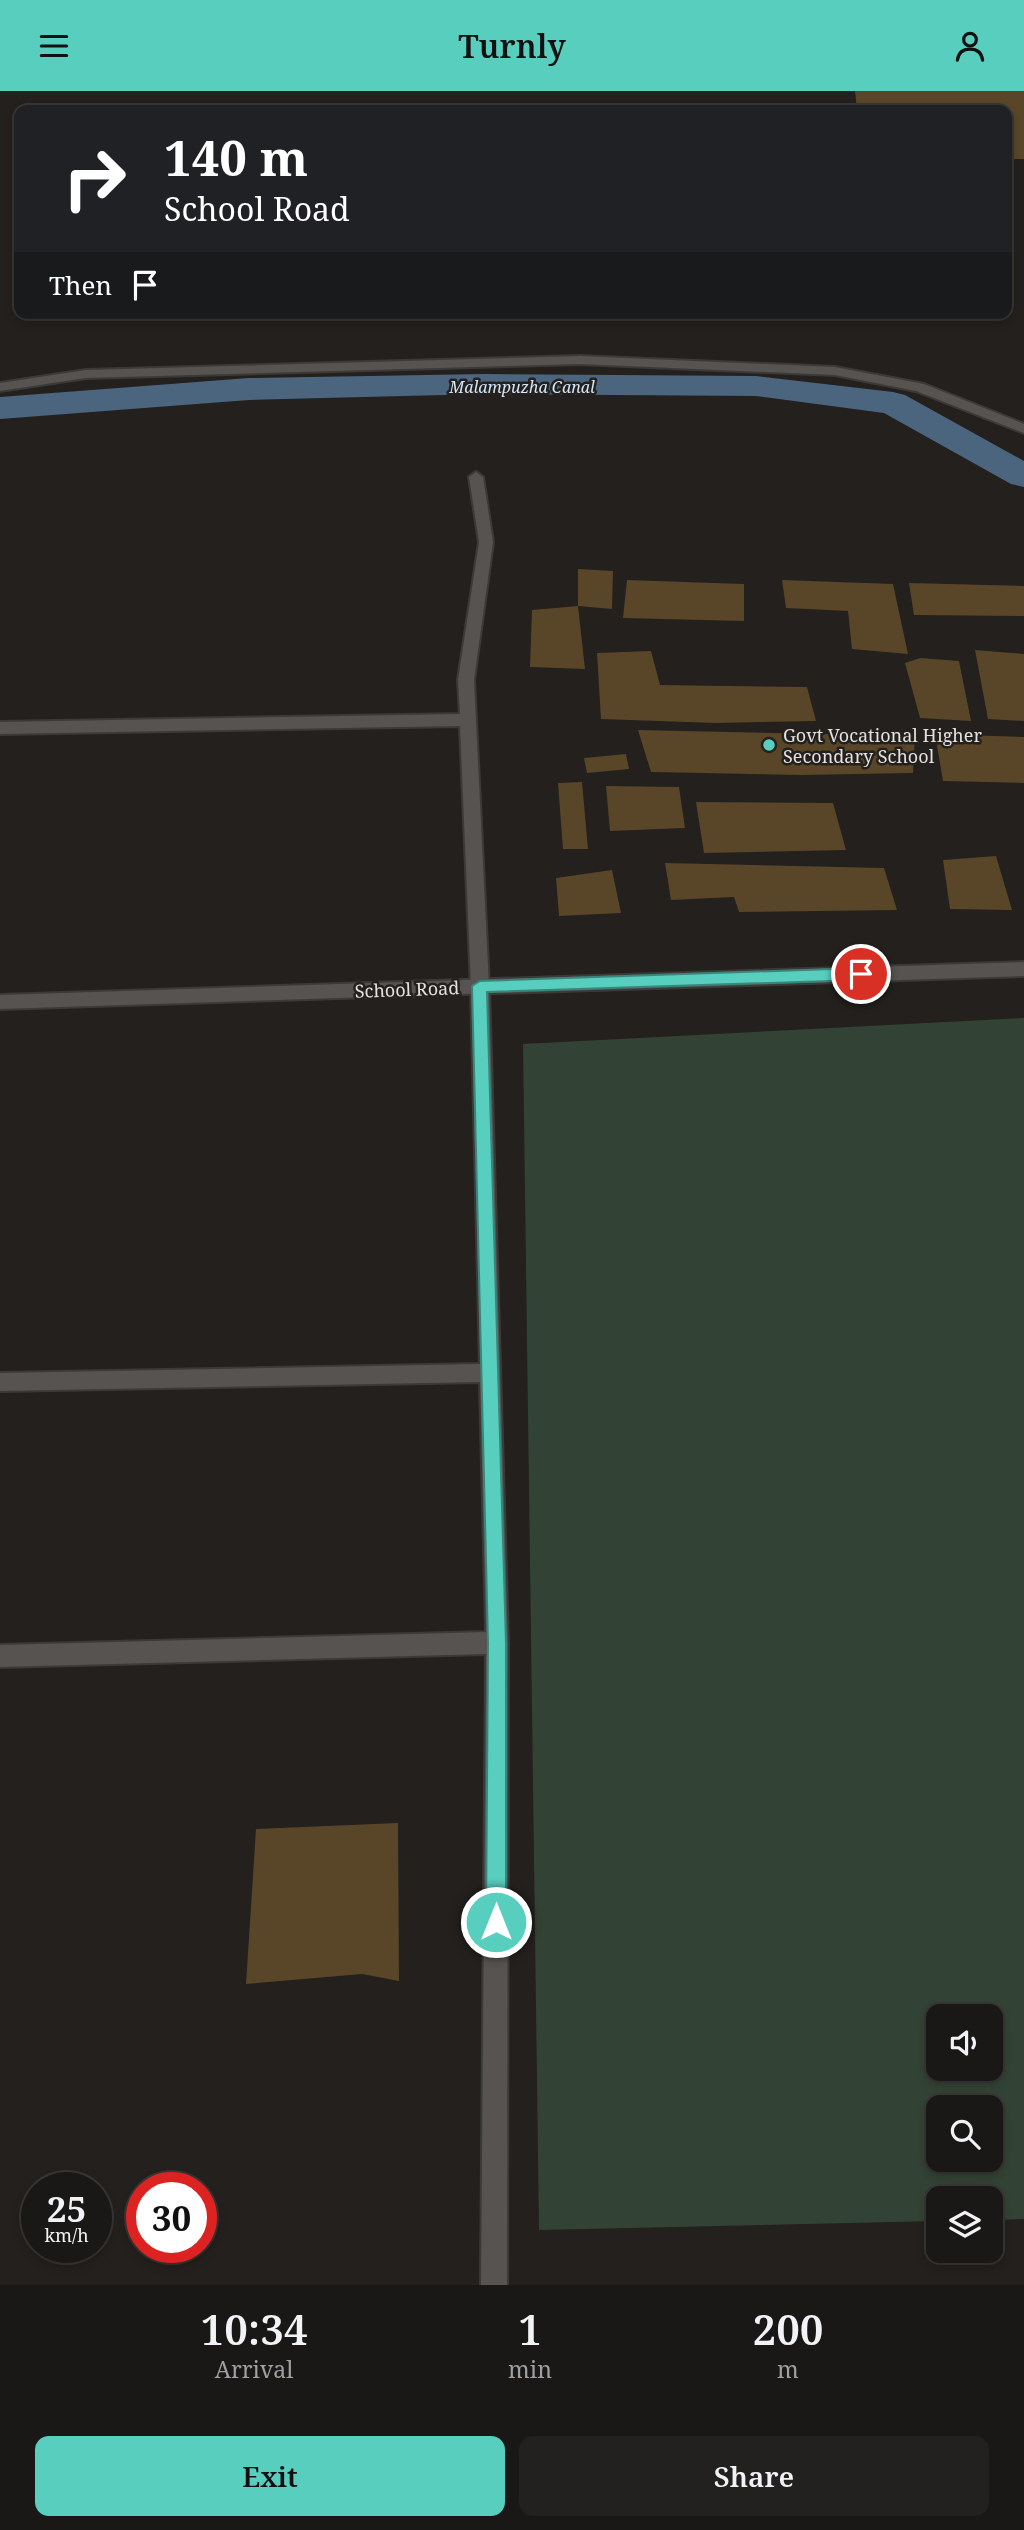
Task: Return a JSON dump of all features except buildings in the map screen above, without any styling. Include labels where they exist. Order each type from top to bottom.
[{"type":"street","points":[[0,387],[86,374],[580,360],[835,371],[919,387],[1024,429]]},
{"type":"street","points":[[476,477],[486,542],[466,680],[480,986],[497,1643],[494,2285]]},
{"type":"street","points":[[0,727],[468,720]]},
{"type":"street","name":"School Road","points":[[0,1002],[1024,969]]},
{"type":"street","points":[[0,1382],[490,1373]]},
{"type":"street","points":[[0,1656],[497,1643]]},
{"type":"green space","points":[[1024,1018],[1024,2219],[1003,2220],[1003,2186],[926,2186],[926,2221],[539,2230],[523,1044]]},
{"type":"waterway","name":"Malampuzha Canal","points":[[0,408],[249,389],[484,384],[756,386],[893,403],[1024,476]]},
{"type":"place","name":"Govt Vocational Higher Secondary School","points":[[769,745]]},
{"type":"route","points":[[496,1922],[497,1643],[480,986],[861,974]]}]
